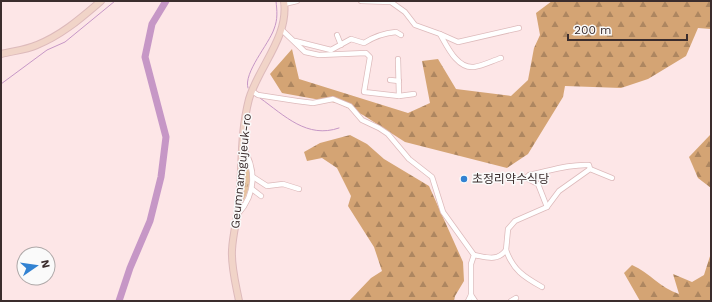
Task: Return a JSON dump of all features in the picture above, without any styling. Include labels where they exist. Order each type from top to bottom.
[{"type":"main road","points":[[1,54],[36,46],[46,41],[74,24],[101,1]]},
{"type":"main road","name":"Geumnamgujeuk-ro","points":[[239,301],[232,252],[238,214],[243,126],[258,74],[285,23],[284,2]]},
{"type":"street","points":[[284,2],[297,1]]},
{"type":"street","points":[[361,1],[391,2],[405,12],[415,25],[458,42],[519,28]]},
{"type":"street","points":[[282,30],[305,52],[319,55],[366,53],[370,57],[364,92],[400,96],[414,94]]},
{"type":"street","points":[[293,40],[331,50],[351,39],[364,43],[375,36],[391,32],[396,32],[401,35]]},
{"type":"street","points":[[440,34],[450,52],[466,67],[474,67],[501,58]]},
{"type":"street","points":[[337,35],[341,45]]},
{"type":"street","points":[[398,59],[400,96]]},
{"type":"street","points":[[390,80],[399,81]]},
{"type":"street","points":[[252,91],[258,95],[313,103],[333,99],[350,106],[362,120],[388,134],[409,159],[432,177],[443,212],[474,255],[492,259],[503,254],[506,250]]},
{"type":"street","points":[[238,214],[246,206],[252,189],[253,177],[246,152],[241,145]]},
{"type":"street","points":[[547,207],[538,184],[526,178],[529,175],[554,171],[567,166],[589,164],[590,169],[612,178]]},
{"type":"street","points":[[542,287],[523,277],[516,270],[506,250],[508,230],[515,221],[547,207],[559,191],[590,169]]},
{"type":"street","points":[[253,177],[267,186],[283,184],[299,189]]},
{"type":"street","points":[[252,189],[261,196]]},
{"type":"street","points":[[468,301],[471,295],[471,264],[474,255]]},
{"type":"street","points":[[471,295],[475,301]]},
{"type":"street","points":[[511,301],[516,298]]},
{"type":"green space","points":[[552,1],[711,1],[711,29],[698,28],[686,56],[648,79],[621,88],[565,86],[563,97],[528,154],[507,168],[405,142],[363,115],[337,103],[282,93],[270,74],[292,49],[299,79],[408,113],[430,103],[422,61],[438,59],[456,89],[511,96],[528,80],[534,48],[540,35],[536,13]]},
{"type":"green space","points":[[711,134],[711,188],[698,178],[689,157]]},
{"type":"green space","points":[[350,135],[367,144],[384,159],[429,186],[463,262],[464,281],[455,296],[454,301],[349,301],[371,278],[382,271],[374,247],[348,206],[351,196],[337,168],[322,158],[307,161],[304,152],[320,143]]},
{"type":"green space","points":[[243,155],[250,174],[250,180],[248,191],[242,204]]},
{"type":"green space","points":[[711,253],[711,301],[640,301],[624,273],[632,265],[666,288],[679,294],[673,274],[692,282],[704,275]]},
{"type":"waterway","points":[[1,84],[47,50],[65,42],[115,1]]},
{"type":"waterway","points":[[119,301],[130,268],[150,221],[161,177],[166,137],[145,57],[152,24],[166,1]]},
{"type":"waterway","points":[[248,88],[247,82],[249,75],[271,35],[276,22],[276,1]]},
{"type":"waterway","points":[[260,98],[297,124],[307,128],[327,131],[339,128]]},
{"type":"place","name":"초정리약수식당","points":[[464,179]]}]
